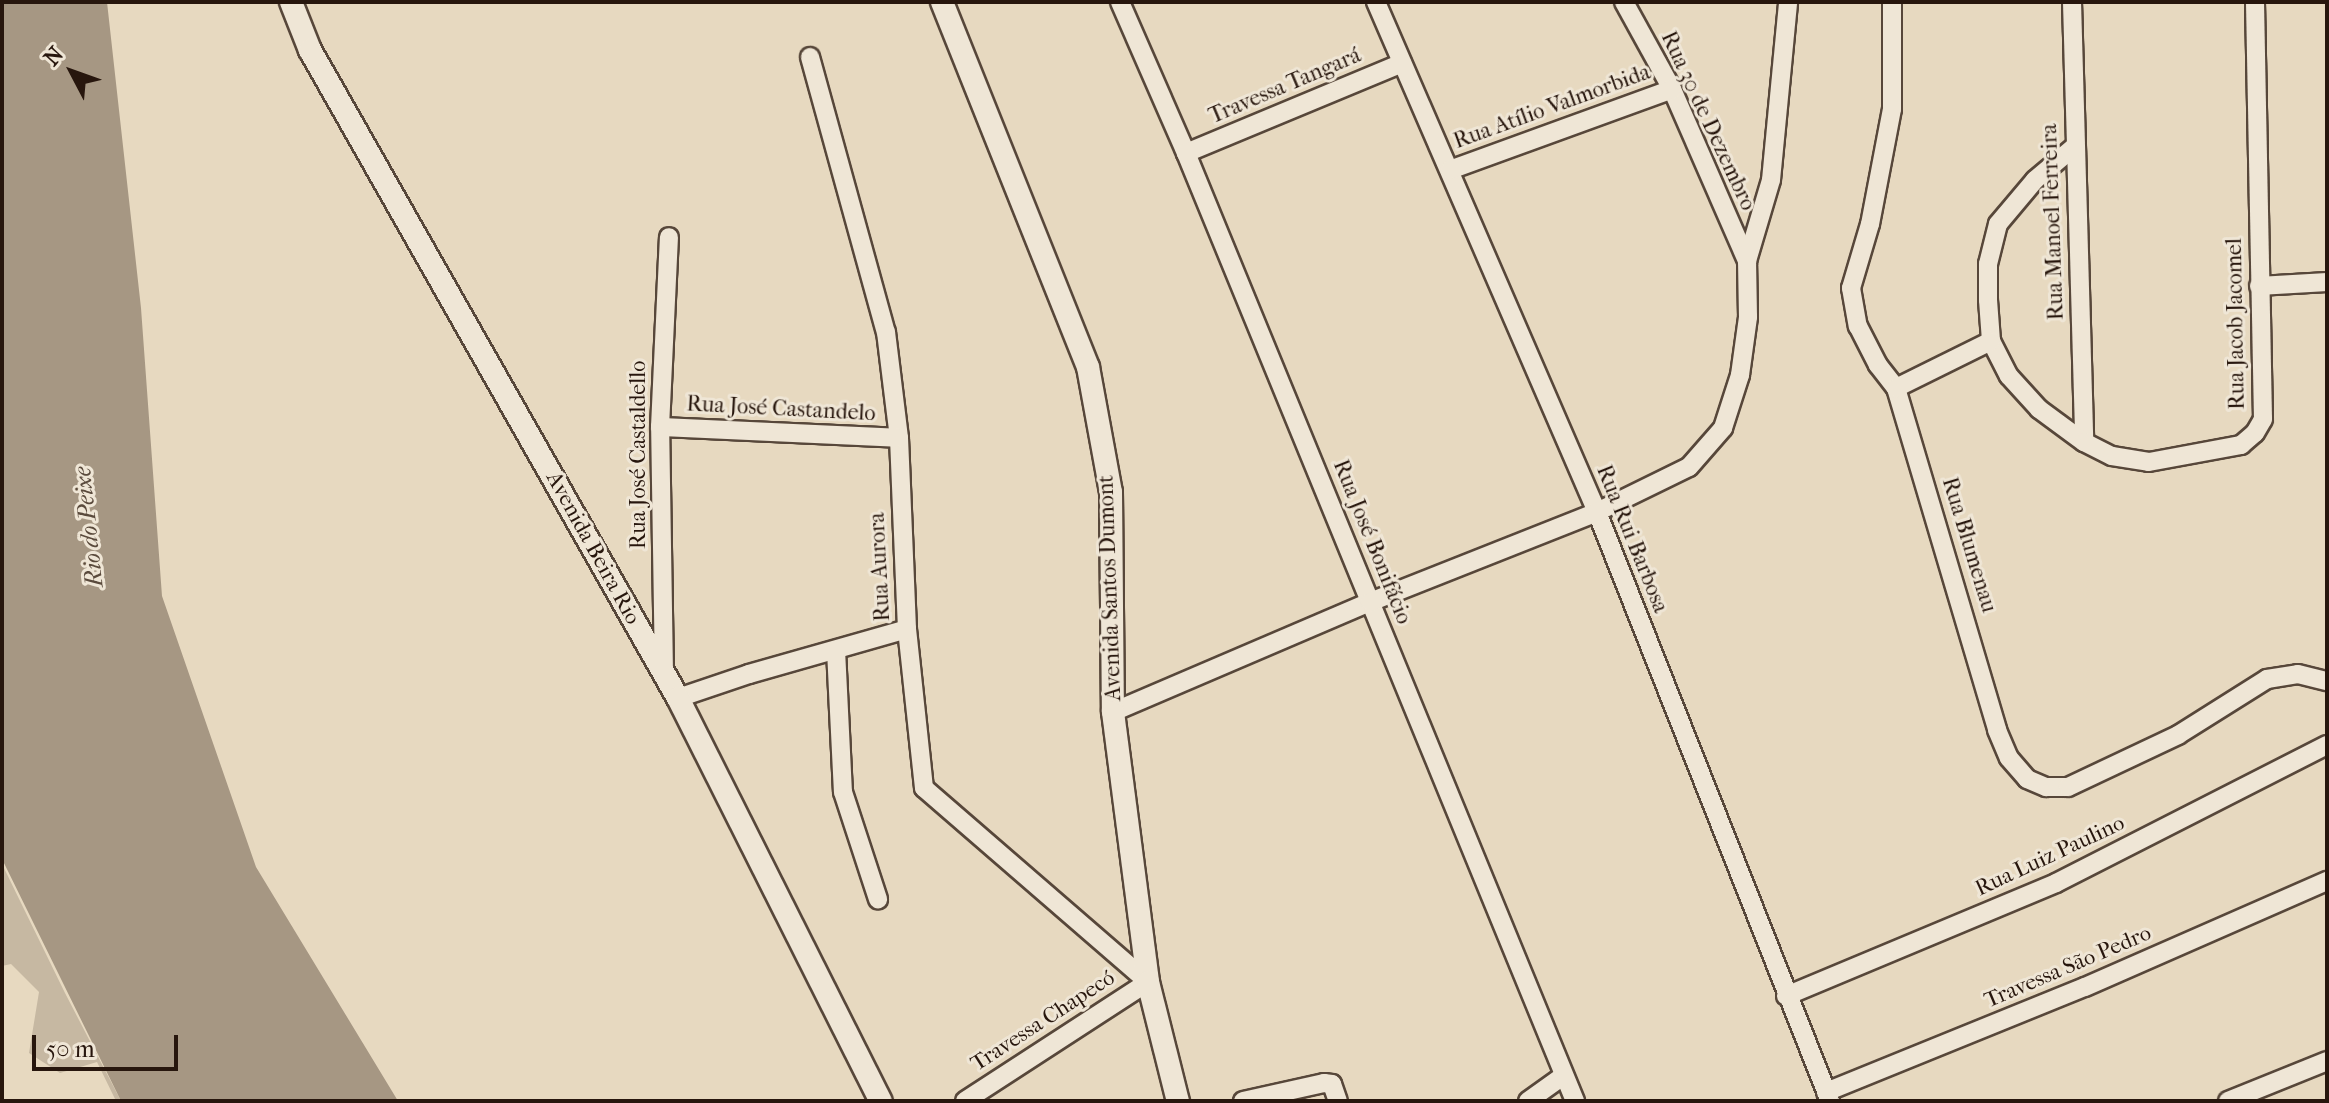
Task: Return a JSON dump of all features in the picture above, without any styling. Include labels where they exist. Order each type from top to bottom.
[{"type":"street","name":"Avenida Beira Rio","points":[[291,2],[310,50],[678,698],[881,1101]]},
{"type":"street","name":"Avenida Santos Dumont","points":[[942,2],[1088,367],[1111,492],[1113,712],[1148,982],[1178,1101]]},
{"type":"street","name":"Rua José Bonifácio","points":[[1120,2],[1186,153],[1575,1101]]},
{"type":"street","name":"Rua Rui Barbosa","points":[[1376,2],[1597,512],[1828,1097]]},
{"type":"street","name":"Rua 30 de Dezembro","points":[[1624,2],[1672,89],[1747,261]]},
{"type":"street","points":[[1113,712],[1370,602],[1597,512],[1689,467],[1723,428],[1740,375],[1748,317],[1747,261],[1771,180],[1788,2]]},
{"type":"street","name":"Rua Blumenau","points":[[1892,2],[1892,109],[1870,224],[1851,288],[1858,326],[1878,365],[1896,388],[1997,730],[2009,758],[2027,779],[2046,787],[2068,787],[2178,735],[2267,679],[2298,674],[2327,681]]},
{"type":"street","name":"Rua Manoel Ferreira","points":[[2072,2],[2084,442]]},
{"type":"street","name":"Rua Jacob Jacomel","points":[[2074,147],[2035,180],[1998,224],[1988,264],[1991,341],[2009,376],[2039,409],[2084,442],[2112,456],[2149,462],[2241,445],[2263,419],[2255,2]]},
{"type":"street","name":"Rua Aurora","points":[[810,57],[886,332],[899,438],[907,629],[924,788],[1148,982]]},
{"type":"street","name":"Travessa Tangará","points":[[1186,153],[1402,63]]},
{"type":"street","name":"Rua Atílio Valmorbida","points":[[1450,170],[1672,89]]},
{"type":"street","name":"Rua José Castaldello","points":[[664,674],[660,427],[669,237]]},
{"type":"street","points":[[2259,286],[2327,282]]},
{"type":"street","points":[[1896,388],[1991,341]]},
{"type":"street","name":"Rua José Castandelo","points":[[660,427],[899,438]]},
{"type":"street","points":[[678,698],[907,629]]},
{"type":"street","points":[[836,650],[843,792],[878,899]]},
{"type":"street","name":"Rua Luiz Paulino","points":[[1786,996],[2056,883],[2327,745]]},
{"type":"street","name":"Travessa São Pedro","points":[[1828,1097],[2327,881]]},
{"type":"street","name":"Travessa Chapecó","points":[[965,1101],[1148,982]]},
{"type":"street","points":[[2228,1101],[2327,1061]]},
{"type":"street","points":[[1528,1101],[1563,1076]]},
{"type":"street","points":[[1243,1101],[1324,1083],[1332,1084],[1338,1101]]},
{"type":"shaded area","points":[[2,864],[121,1101],[116,1101],[97,1062],[60,1073],[29,1053],[39,992],[11,964],[2,966]]},
{"type":"water","name":"Rio do Peixe","points":[[2,2],[107,2],[141,308],[162,596],[256,867],[398,1101],[121,1101],[2,859]]}]
